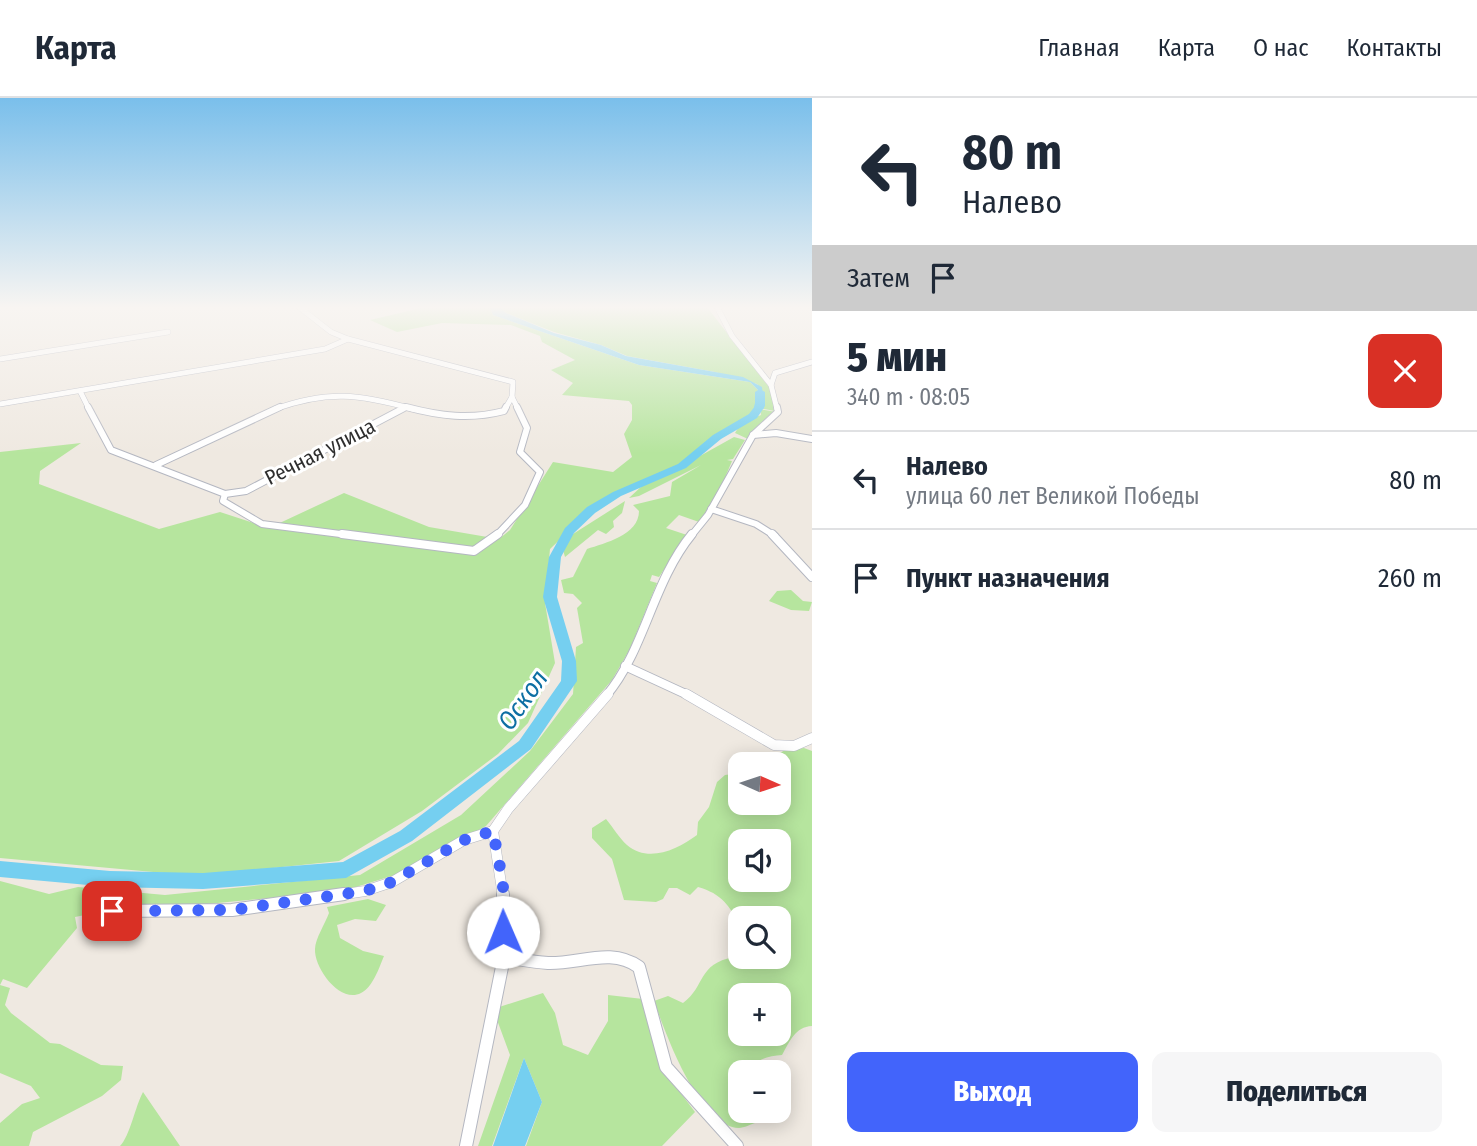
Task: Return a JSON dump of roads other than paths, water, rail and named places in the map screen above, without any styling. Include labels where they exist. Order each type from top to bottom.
[{"type":"street","points":[[0,359],[19,356]]},
{"type":"street","points":[[0,404],[285,356]]},
{"type":"street","points":[[156,464],[309,397],[348,395],[404,408],[475,418],[504,411],[512,397],[513,382],[413,356]]},
{"type":"street","points":[[112,911],[232,910],[365,891],[392,882],[464,840],[493,831],[508,809],[610,691],[625,666],[671,564],[711,509],[753,435],[778,412],[771,385],[748,356]]},
{"type":"street","points":[[762,373],[775,373],[812,362]]},
{"type":"street","points":[[771,385],[775,373]]},
{"type":"street","points":[[80,391],[111,450],[156,464],[225,494],[223,501],[262,524],[474,551],[487,545],[501,532],[540,484],[540,472],[520,452],[527,428],[512,397]]},
{"type":"street","name":"Речная улица","points":[[225,494],[235,494],[404,408]]},
{"type":"street","points":[[753,435],[776,433],[812,439]]},
{"type":"street","points":[[711,509],[756,524],[778,538],[812,577]]},
{"type":"street","points":[[625,666],[706,703],[774,745],[794,746],[812,738]]},
{"type":"street","points":[[466,1146],[504,957],[503,883],[493,831]]},
{"type":"street","points":[[504,957],[549,963],[601,960],[613,956],[629,960],[639,967],[666,1067],[696,1105],[737,1146]]},
{"type":"water","points":[[612,356],[626,356],[743,377],[762,387],[764,409],[754,407],[758,390],[750,382],[639,365]]},
{"type":"water","points":[[524,1058],[542,1102],[525,1146],[493,1146]]},
{"type":"waterway","name":"Оскол","points":[[0,869],[110,879],[203,881],[346,870],[406,836],[525,745],[569,681],[569,661],[550,597],[555,557],[569,531],[591,510],[617,494],[682,466],[717,437],[753,416],[760,406],[760,392]]}]
